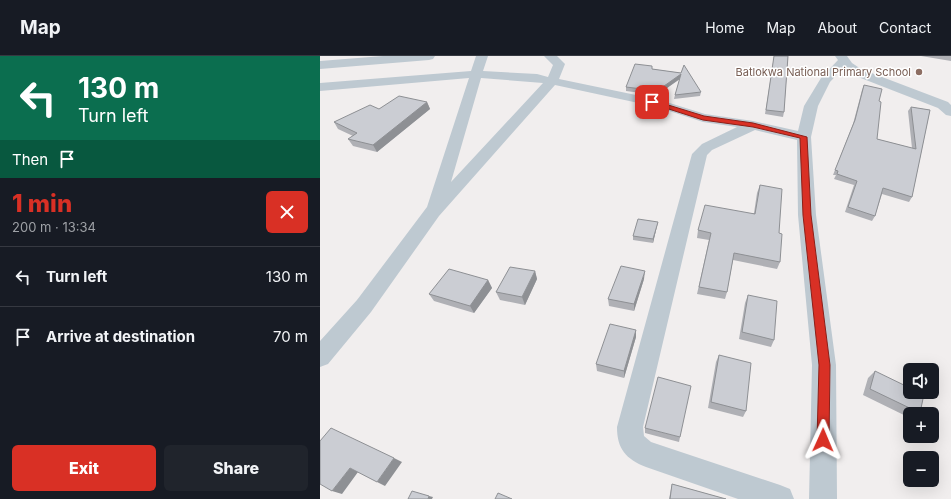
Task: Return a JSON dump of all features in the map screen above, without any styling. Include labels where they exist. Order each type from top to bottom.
[{"type":"street","points":[[320,65],[429,56]]},
{"type":"street","points":[[433,212],[482,56]]},
{"type":"street","points":[[320,357],[364,306],[433,212],[552,81],[560,64],[550,56]]},
{"type":"street","points":[[823,499],[824,365],[807,215],[804,137],[811,106],[824,81],[842,59],[857,72],[948,108]]},
{"type":"street","points":[[320,87],[364,82],[476,74],[513,76],[552,81],[660,104],[703,118],[753,125],[804,137]]},
{"type":"street","points":[[753,125],[707,148],[700,154],[632,419],[630,435],[637,450],[646,454],[780,499]]},
{"type":"building","points":[[774,56],[788,56],[784,112],[766,110]]},
{"type":"building","points":[[635,64],[652,66],[652,69],[681,73],[684,65],[701,92],[675,95],[681,74],[657,91],[626,87]]},
{"type":"building","points":[[864,85],[882,89],[879,101],[881,102],[877,139],[916,149],[911,107],[930,110],[912,197],[883,188],[875,216],[848,207],[857,181],[837,174],[838,171],[835,170],[855,120]]},
{"type":"building","points":[[399,96],[427,102],[373,145],[348,139],[357,133],[334,122],[370,105],[379,109]]},
{"type":"building","points":[[760,185],[782,189],[779,233],[782,234],[780,262],[734,253],[727,292],[699,287],[711,233],[698,230],[705,205],[755,214]]},
{"type":"building","points":[[638,219],[658,222],[653,239],[633,236]]},
{"type":"building","points":[[621,266],[645,271],[634,304],[608,299]]},
{"type":"building","points":[[510,267],[535,271],[522,297],[496,292]]},
{"type":"building","points":[[449,269],[488,280],[470,306],[429,294]]},
{"type":"building","points":[[748,295],[777,301],[774,340],[742,332]]},
{"type":"building","points":[[610,324],[636,330],[624,371],[596,364]]},
{"type":"building","points":[[719,355],[751,363],[746,411],[711,402]]},
{"type":"building","points":[[875,371],[903,385],[903,399],[923,399],[921,407],[908,407],[870,389]]},
{"type":"building","points":[[658,377],[691,386],[680,437],[645,428]]},
{"type":"building","points":[[331,428],[394,458],[377,482],[350,468],[332,491],[320,484],[320,441]]},
{"type":"building","points":[[672,484],[726,499],[670,499]]},
{"type":"building","points":[[412,491],[429,496],[428,499],[408,499]]},
{"type":"building","points":[[498,493],[512,499],[495,499]]},
{"type":"place","name":"Batlokwa National Primary School","points":[[919,72]]},
{"type":"route","points":[[652,102],[703,118],[753,125],[804,137],[807,215],[824,365],[823,440]]}]
